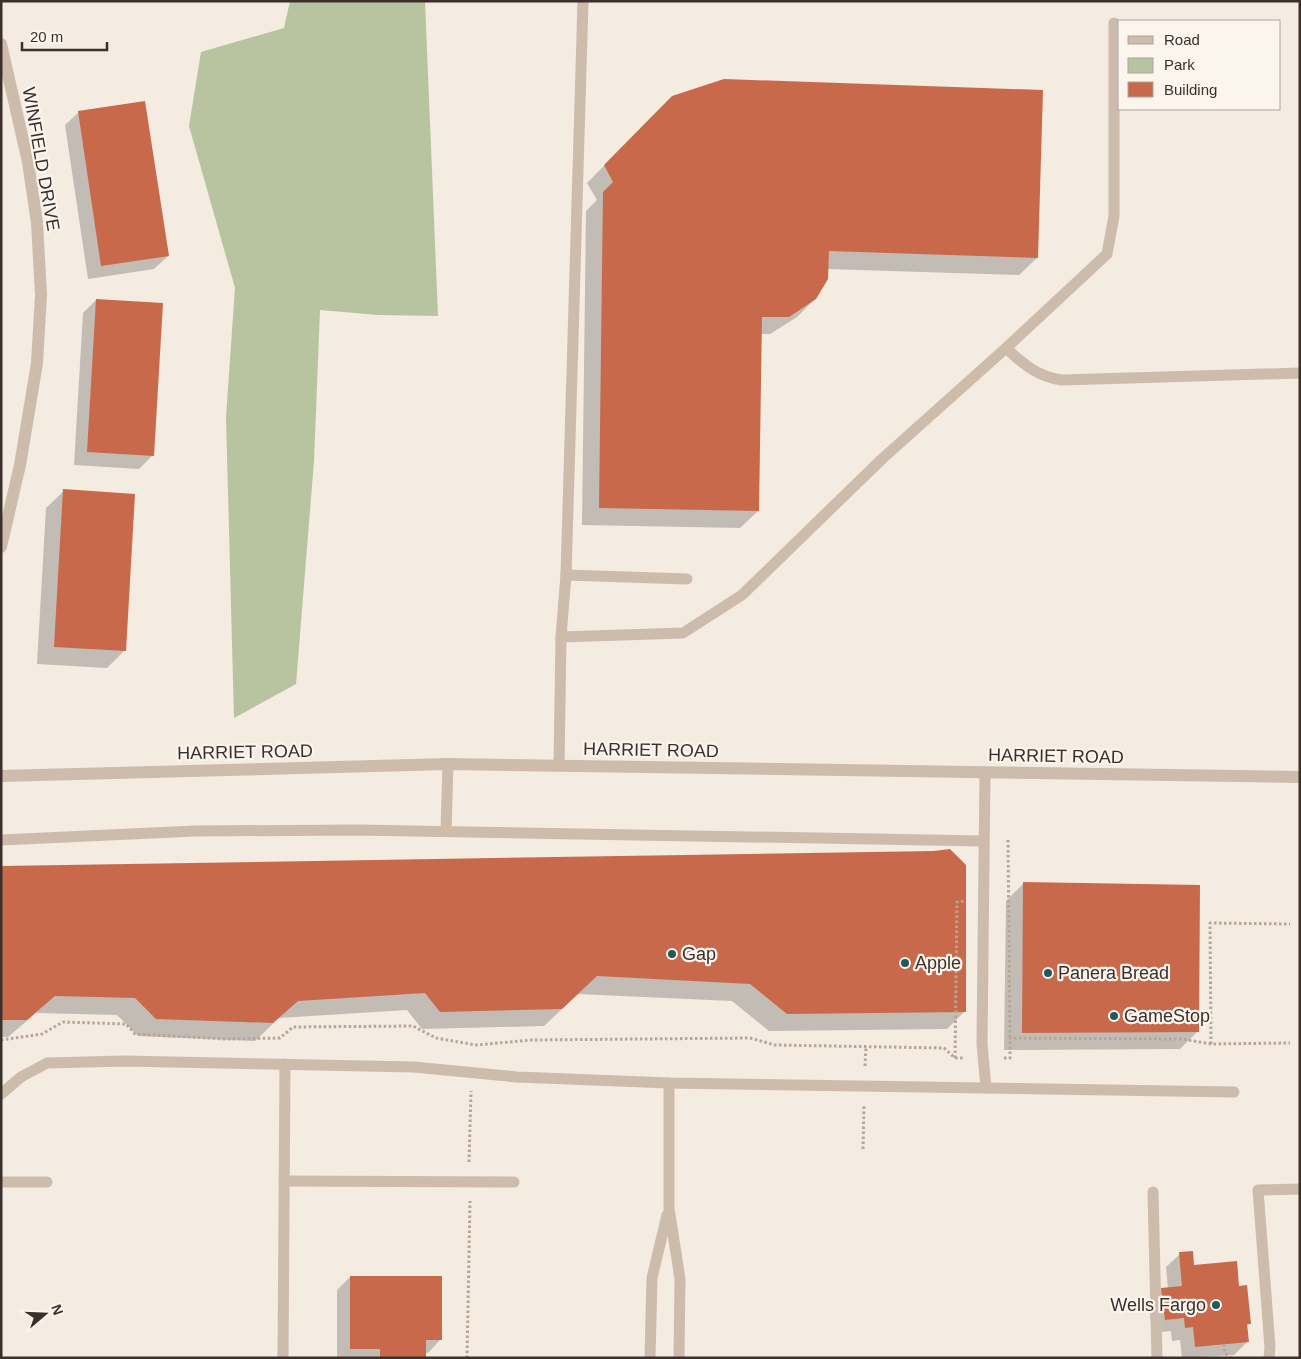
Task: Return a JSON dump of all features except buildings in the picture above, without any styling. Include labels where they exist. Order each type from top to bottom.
[{"type":"street","name":"WINFIELD DRIVE","points":[[1,44],[28,162],[37,223],[41,295],[31,400],[20,465],[1,547]]},
{"type":"street","name":"HARRIET ROAD","points":[[1,776],[448,764],[1300,777]]},
{"type":"lane","points":[[559,766],[561,637],[566,575],[583,1]]},
{"type":"lane","points":[[561,637],[683,633],[742,595],[878,463],[1107,254],[1114,216],[1114,23]]},
{"type":"lane","points":[[1006,348],[1024,364],[1044,377],[1062,380],[1300,373]]},
{"type":"lane","points":[[566,575],[688,579]]},
{"type":"lane","points":[[446,831],[448,764]]},
{"type":"lane","points":[[985,772],[983,841],[983,1059],[986,1088]]},
{"type":"lane","points":[[1,840],[194,831],[446,831],[983,841]]},
{"type":"lane","points":[[1,1094],[21,1077],[47,1063],[124,1062],[414,1067],[517,1077],[669,1083],[1234,1092]]},
{"type":"lane","points":[[284,1358],[285,1064]]},
{"type":"lane","points":[[669,1083],[669,1208],[680,1278],[679,1358]]},
{"type":"lane","points":[[284,1181],[514,1182]]},
{"type":"lane","points":[[1,1182],[47,1182]]},
{"type":"lane","points":[[1269,1358],[1270,1347],[1258,1190],[1300,1189]]},
{"type":"lane","points":[[1154,1192],[1157,1358]]},
{"type":"lane","points":[[650,1358],[652,1278],[669,1208]]},
{"type":"path","points":[[1,1040],[42,1034],[63,1022],[126,1024],[135,1034],[227,1039],[280,1038],[294,1027],[413,1026],[436,1038],[476,1045],[532,1040],[750,1038],[775,1045],[944,1048],[955,1058],[1010,1058],[1008,840]]},
{"type":"path","points":[[1211,1044],[1210,923],[1290,924]]},
{"type":"path","points":[[1010,1038],[1182,1038],[1211,1044],[1290,1043]]},
{"type":"path","points":[[1224,1344],[1225,1353],[1231,1358]]},
{"type":"green space","points":[[290,1],[425,1],[438,316],[378,315],[320,310],[314,461],[296,684],[234,718],[226,417],[235,288],[189,126],[201,52],[284,28]]},
{"type":"place","name":"Gap","points":[[672,954]]},
{"type":"place","name":"Apple","points":[[905,963]]},
{"type":"place","name":"Panera Bread","points":[[1048,973]]},
{"type":"place","name":"GameStop","points":[[1114,1016]]},
{"type":"place","name":"Wells Fargo","points":[[1216,1305]]}]
